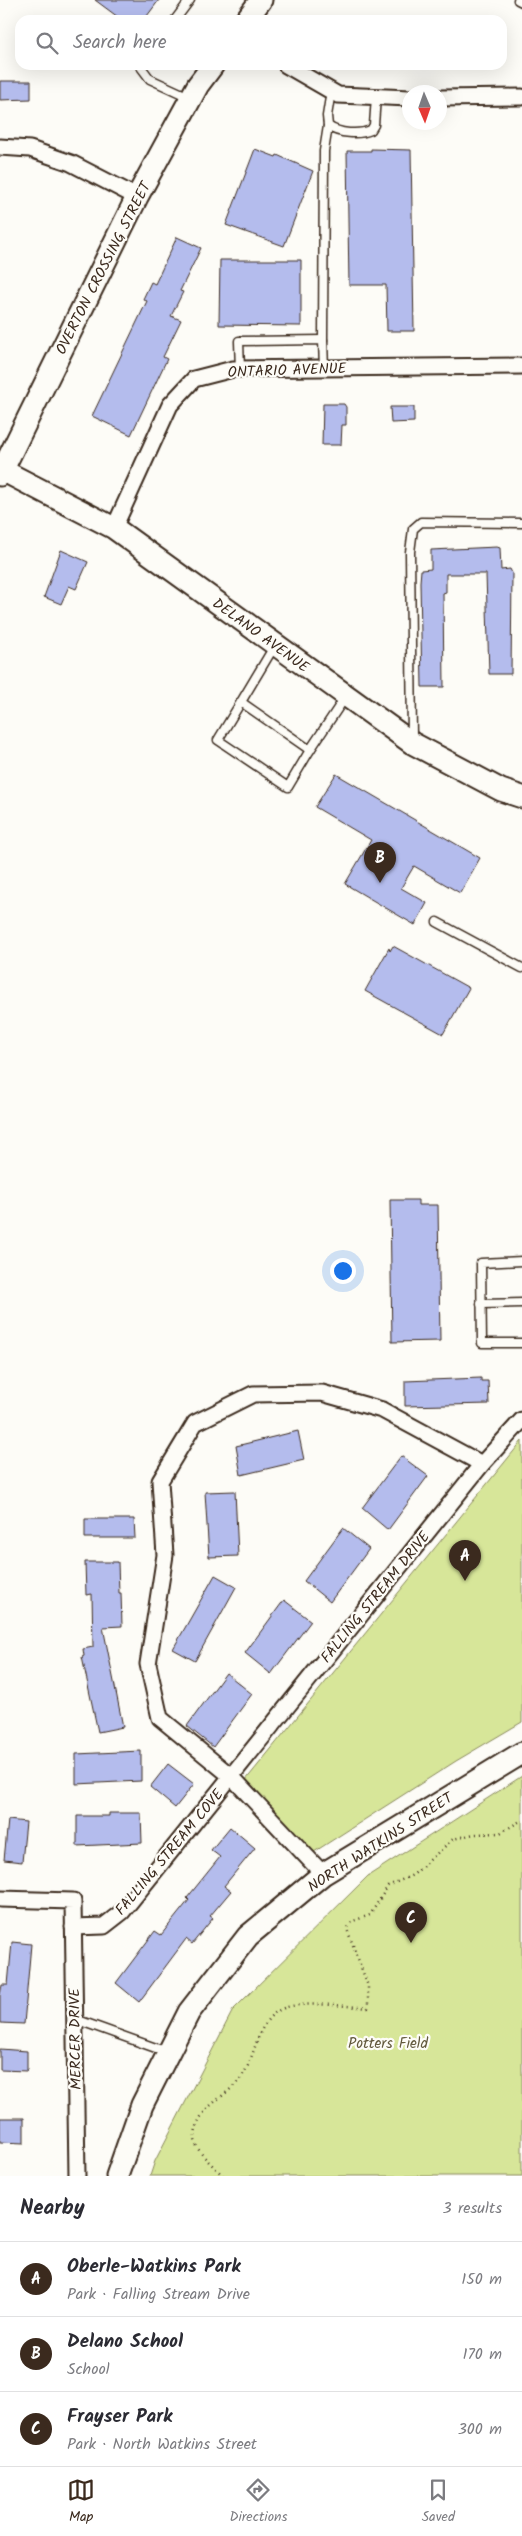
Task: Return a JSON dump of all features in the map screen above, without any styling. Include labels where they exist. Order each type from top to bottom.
[{"type":"main road","points":[[250,15],[261,0]]},
{"type":"main road","name":"OVERTON CROSSING STREET","points":[[1,471],[137,198],[191,98],[210,70]]},
{"type":"main road","name":"DELANO AVENUE","points":[[1,471],[114,528],[412,743],[492,785],[522,796]]},
{"type":"main road","name":"NORTH WATKINS STREET","points":[[117,2176],[142,2105],[189,2012],[248,1936],[323,1874],[522,1752]]},
{"type":"street","points":[[294,70],[338,95],[402,98]]},
{"type":"street","points":[[447,98],[522,97]]},
{"type":"street","points":[[0,147],[30,149],[71,164],[137,198]]},
{"type":"street","name":"ONTARIO AVENUE","points":[[114,528],[170,405],[194,379],[240,370],[522,366]]},
{"type":"street","points":[[323,1874],[232,1777],[160,1718],[148,1664],[165,1555],[160,1481],[195,1423],[253,1394],[322,1393],[382,1410],[482,1464]]},
{"type":"street","name":"FALLING STREAM DRIVE","points":[[232,1777],[482,1464],[522,1420]]},
{"type":"street","name":"FALLING STREAM COVE","points":[[73,1927],[104,1926],[122,1912],[232,1777]]},
{"type":"street","name":"MERCER DRIVE","points":[[0,1899],[73,1901],[77,2176]]},
{"type":"lane","points":[[179,15],[190,0]]},
{"type":"lane","points":[[518,0],[522,2]]},
{"type":"lane","points":[[143,70],[150,79],[191,98]]},
{"type":"lane","points":[[324,369],[324,151],[330,91]]},
{"type":"lane","points":[[328,126],[343,132],[358,133],[371,130],[374,125],[376,97]]},
{"type":"lane","points":[[240,370],[239,341],[323,340]]},
{"type":"lane","points":[[412,743],[410,552],[413,529],[421,522],[522,523]]},
{"type":"lane","points":[[275,645],[218,740],[288,786],[346,696]]},
{"type":"lane","points":[[241,702],[310,750]]},
{"type":"lane","points":[[436,922],[522,968]]},
{"type":"lane","points":[[522,1262],[481,1263],[482,1343],[522,1343]]},
{"type":"lane","points":[[481,1304],[522,1303]]},
{"type":"lane","points":[[75,2019],[169,2053]]},
{"type":"path","points":[[223,2176],[200,2152],[194,2140],[196,2126],[205,2109],[240,2079],[246,2070],[263,2024],[274,2013],[286,2007],[340,2005],[368,2008],[368,1986],[347,1929],[353,1921],[370,1915],[388,1886],[414,1875],[453,1839],[474,1834],[500,1833],[522,1820]]},
{"type":"green space","points":[[522,1441],[522,1722],[456,1761],[314,1852],[245,1781]]},
{"type":"green space","name":"Potters Field","points":[[522,1776],[522,2176],[150,2176],[155,2161],[233,2010],[368,1876]]},
{"type":"building","points":[[95,0],[159,0],[148,15],[115,15]]},
{"type":"building","points":[[0,81],[31,81],[31,99],[0,100]]},
{"type":"building","points":[[255,149],[276,157],[277,155],[313,171],[284,246],[226,225]]},
{"type":"building","points":[[371,149],[411,150],[414,331],[387,331],[386,285],[349,285],[347,151],[371,151]]},
{"type":"building","points":[[177,237],[201,248],[180,291],[183,292],[171,316],[181,320],[163,357],[167,359],[131,435],[92,416],[147,301],[143,299],[151,282],[155,284]]},
{"type":"building","points":[[220,260],[301,260],[301,326],[219,325]]},
{"type":"building","points":[[323,404],[344,404],[346,407],[346,425],[342,425],[341,445],[322,445]]},
{"type":"building","points":[[390,407],[414,407],[414,422],[391,423]]},
{"type":"building","points":[[500,548],[501,570],[510,569],[512,573],[511,674],[489,674],[486,574],[446,574],[446,592],[443,593],[444,687],[422,687],[420,582],[421,570],[431,569],[431,550]]},
{"type":"building","points":[[61,550],[88,562],[76,589],[69,586],[61,604],[44,597]]},
{"type":"building","points":[[336,774],[480,858],[460,893],[414,866],[401,888],[427,903],[415,925],[345,884],[371,840],[315,807]]},
{"type":"building","points":[[393,946],[469,988],[443,1034],[365,991],[389,948],[390,951]]},
{"type":"building","points":[[390,1200],[418,1200],[418,1205],[438,1205],[440,1341],[392,1342]]},
{"type":"building","points":[[481,1378],[481,1381],[488,1381],[489,1404],[405,1406],[405,1381]]},
{"type":"building","points":[[298,1431],[304,1460],[241,1475],[236,1446]]},
{"type":"building","points":[[401,1456],[428,1476],[388,1530],[362,1508]]},
{"type":"building","points":[[235,1491],[238,1556],[209,1557],[205,1492]]},
{"type":"building","points":[[85,1519],[134,1519],[135,1538],[85,1538]]},
{"type":"building","points":[[343,1528],[369,1549],[330,1602],[304,1581]]},
{"type":"building","points":[[85,1562],[118,1562],[119,1593],[121,1593],[122,1626],[103,1627],[123,1727],[98,1732],[82,1657],[84,1656],[83,1649],[93,1647],[92,1594],[86,1595]]},
{"type":"building","points":[[215,1575],[236,1587],[195,1661],[173,1649]]},
{"type":"building","points":[[284,1600],[311,1621],[271,1674],[245,1653]]},
{"type":"building","points":[[226,1673],[252,1694],[213,1747],[187,1726]]},
{"type":"building","points":[[141,1751],[141,1781],[76,1784],[76,1754]]},
{"type":"building","points":[[168,1764],[194,1784],[175,1808],[150,1787]]},
{"type":"building","points":[[109,1813],[141,1813],[142,1843],[77,1846],[77,1816],[109,1816]]},
{"type":"building","points":[[8,1820],[26,1822],[22,1862],[4,1860]]},
{"type":"building","points":[[230,1827],[255,1848],[224,1886],[231,1891],[210,1916],[213,1918],[192,1944],[186,1939],[139,2002],[116,1983],[155,1931],[161,1935],[189,1900],[187,1898],[220,1857],[211,1850]]},
{"type":"building","points":[[12,1942],[31,1944],[24,2024],[0,2023],[0,1995],[2,1985],[8,1985]]},
{"type":"building","points":[[0,2049],[27,2051],[27,2071],[0,2070]]},
{"type":"building","points":[[0,2118],[24,2118],[24,2143],[0,2142]]},
{"type":"place","name":"Delano School","points":[[380,883]]},
{"type":"place","name":"Oberle-Watkins Park","points":[[465,1581]]},
{"type":"place","name":"Frayser Park","points":[[411,1943]]}]
